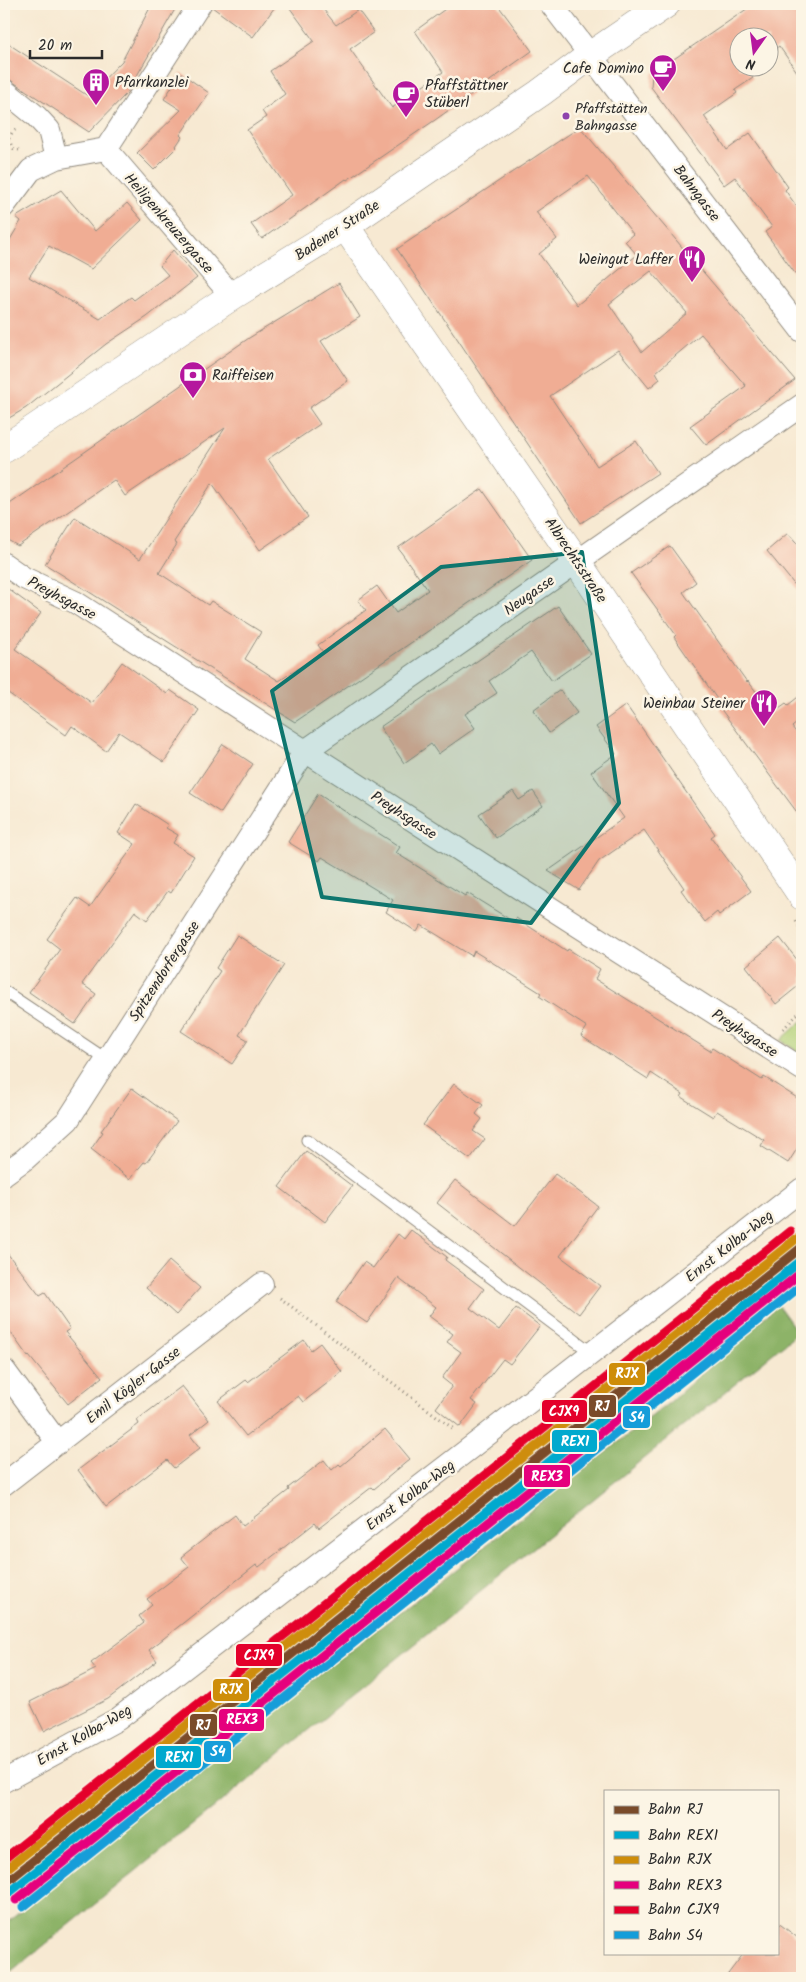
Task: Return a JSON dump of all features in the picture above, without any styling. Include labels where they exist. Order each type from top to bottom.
[{"type":"street","points":[[4,206],[31,170],[56,158],[106,149],[200,4]]},
{"type":"street","name":"Bahngasse","points":[[551,4],[802,331]]},
{"type":"street","name":"Badener Straße","points":[[4,450],[232,296],[345,226],[666,4]]},
{"type":"street","points":[[4,90],[36,116],[49,130],[56,158]]},
{"type":"street","name":"Heiligenkreuzergasse","points":[[106,149],[232,296]]},
{"type":"street","name":"Albrechtsstraße","points":[[345,226],[577,562],[802,896]]},
{"type":"street","name":"Neugasse","points":[[304,751],[802,405]]},
{"type":"street","name":"Preyhsgasse","points":[[4,564],[24,578],[75,602],[304,751],[802,1069]]},
{"type":"street","name":"Spitzendorfergasse","points":[[4,1174],[25,1160],[68,1120],[304,751]]},
{"type":"street","name":"Ernst Kolba-Weg","points":[[4,1781],[118,1719],[474,1446],[802,1189]]},
{"type":"street","name":"Emil Kögler-Gasse","points":[[4,1484],[262,1284]]},
{"type":"street","points":[[4,1370],[58,1444]]},
{"type":"lane","points":[[4,991],[107,1060]]},
{"type":"lane","points":[[307,1140],[592,1353]]},
{"type":"path","points":[[594,6],[606,7],[605,4]]},
{"type":"path","points":[[262,1284],[474,1446]]},
{"type":"highlighted area","points":[[582,552],[619,803],[531,923],[322,897],[272,691],[441,567]]},
{"type":"shaded area","points":[[802,1229],[802,1288],[778,1305],[750,1271]]},
{"type":"green space","points":[[802,1021],[802,1055],[781,1040]]},
{"type":"green space","points":[[778,1305],[798,1333],[4,1978],[4,1925],[193,1770],[403,1610],[670,1402]]},
{"type":"building","points":[[152,4],[178,4],[127,93],[89,132],[4,76],[4,41],[88,96],[122,61]]},
{"type":"building","points":[[213,4],[277,4],[253,37],[212,7]]},
{"type":"building","points":[[287,4],[319,4],[336,25],[358,10],[374,32],[350,49],[392,108],[443,72],[415,31],[452,4],[497,4],[532,51],[262,239],[251,224],[292,195],[247,130],[266,117],[262,111],[285,94],[270,71],[314,41]]},
{"type":"building","points":[[754,4],[802,4],[802,79],[778,47],[778,28],[728,28],[728,78],[753,78],[735,90],[737,93],[704,116],[727,150],[750,133],[788,187],[785,190],[802,214],[802,283],[765,232],[772,227],[735,177],[724,185],[651,87],[652,74]]},
{"type":"building","points":[[181,73],[209,93],[180,135],[182,137],[177,147],[154,170],[137,153],[181,110],[164,99]]},
{"type":"building","points":[[580,127],[795,380],[706,445],[690,426],[746,386],[701,334],[656,372],[660,379],[649,388],[618,350],[550,396],[597,466],[636,441],[658,473],[581,523],[397,249]],"holes":[[[588,176],[633,234],[625,241],[637,255],[577,305],[539,254],[557,239],[536,212]],[[651,271],[687,313],[642,352],[609,304]]]},
{"type":"building","points":[[61,190],[95,231],[127,203],[142,220],[91,269],[49,246],[29,277],[100,319],[131,297],[134,300],[168,275],[160,266],[173,250],[197,278],[147,317],[106,344],[26,408],[4,421],[4,250],[21,221],[16,217]]},
{"type":"building","points":[[339,283],[360,317],[321,341],[348,381],[309,408],[320,424],[268,459],[308,517],[260,550],[212,483],[174,542],[177,544],[159,573],[208,605],[211,601],[261,632],[245,659],[279,681],[323,652],[318,645],[366,610],[358,600],[377,586],[396,613],[428,590],[398,548],[482,489],[532,560],[295,722],[45,564],[75,517],[140,559],[225,428],[125,496],[114,480],[18,546],[4,538],[4,508],[249,338]]},
{"type":"building","points":[[788,533],[802,549],[802,594],[767,551]]},
{"type":"building","points":[[670,546],[696,582],[683,592],[747,682],[772,713],[786,703],[788,705],[802,694],[802,719],[792,727],[802,740],[802,819],[717,704],[719,702],[674,637],[676,635],[631,573]]},
{"type":"building","points":[[4,586],[41,613],[15,649],[92,703],[122,662],[167,694],[170,690],[199,710],[164,762],[119,732],[106,751],[72,726],[66,735],[4,690]]},
{"type":"building","points":[[558,606],[591,654],[552,681],[531,652],[489,681],[497,693],[465,714],[475,728],[438,754],[431,744],[404,763],[380,727]]},
{"type":"building","points":[[560,690],[577,713],[549,733],[533,710]]},
{"type":"building","points":[[626,705],[715,834],[711,837],[751,891],[719,915],[717,912],[705,922],[681,890],[684,888],[644,830],[599,861],[579,890],[548,871],[624,818],[591,772],[616,754],[596,727]]},
{"type":"building","points":[[223,744],[253,764],[221,813],[190,793]]},
{"type":"building","points":[[513,791],[519,800],[533,791],[543,806],[496,838],[479,814]]},
{"type":"building","points":[[318,794],[400,847],[396,853],[465,896],[467,893],[514,922],[516,918],[567,951],[568,949],[600,969],[595,979],[710,1051],[712,1048],[762,1080],[764,1077],[802,1101],[802,1141],[788,1163],[761,1146],[764,1140],[717,1111],[713,1117],[681,1097],[683,1094],[651,1073],[648,1079],[581,1036],[587,1027],[539,996],[541,993],[474,951],[472,956],[421,925],[417,932],[386,912],[393,900],[322,857],[319,861],[288,842]]},
{"type":"building","points":[[136,804],[168,825],[166,828],[178,835],[173,843],[194,856],[171,893],[168,891],[147,920],[135,911],[82,984],[96,994],[75,1024],[29,992],[60,949],[47,939],[77,898],[90,907],[135,844],[118,833]]},
{"type":"building","points":[[237,935],[284,965],[239,1035],[248,1040],[232,1064],[181,1031],[220,971],[216,968]]},
{"type":"building","points":[[780,938],[802,966],[802,983],[776,1004],[746,966]]},
{"type":"building","points":[[454,1084],[483,1105],[476,1114],[482,1119],[473,1131],[485,1139],[470,1159],[423,1125]]},
{"type":"building","points":[[132,1088],[177,1121],[146,1163],[144,1162],[130,1179],[91,1149],[103,1132],[101,1131]]},
{"type":"building","points":[[306,1151],[352,1186],[325,1222],[279,1187]]},
{"type":"building","points":[[555,1174],[598,1206],[560,1256],[600,1286],[579,1314],[437,1203],[455,1180],[515,1226]]},
{"type":"building","points":[[411,1230],[447,1257],[445,1260],[484,1289],[470,1308],[499,1330],[516,1308],[540,1326],[510,1364],[503,1359],[471,1400],[477,1404],[460,1427],[436,1408],[452,1386],[442,1378],[461,1352],[447,1342],[453,1334],[429,1316],[436,1307],[398,1278],[367,1323],[336,1302],[364,1262],[373,1268],[398,1234],[404,1239]]},
{"type":"building","points":[[4,1249],[40,1296],[45,1293],[70,1329],[65,1332],[102,1377],[68,1404],[28,1357],[4,1323]]},
{"type":"building","points":[[169,1261],[200,1288],[176,1315],[146,1288]]},
{"type":"building","points":[[304,1340],[311,1350],[320,1343],[342,1372],[303,1402],[298,1396],[246,1436],[218,1401],[246,1380],[248,1382]]},
{"type":"building","points":[[182,1386],[209,1420],[190,1435],[200,1448],[174,1468],[167,1460],[106,1507],[78,1470],[139,1424],[137,1420]]},
{"type":"building","points":[[385,1429],[410,1459],[374,1489],[372,1487],[319,1528],[315,1523],[259,1567],[256,1565],[149,1650],[157,1661],[108,1699],[44,1731],[30,1702],[96,1669],[91,1663],[144,1623],[139,1616],[152,1605],[147,1599],[189,1567],[181,1557],[235,1515],[243,1526],[324,1460],[332,1470],[339,1464],[341,1466]]},
{"type":"building","points":[[778,1923],[802,1941],[802,1978],[725,1978],[743,1954],[778,1954]]},
{"type":"rail line","name":"CJX9","points":[[4,1859],[790,1231]]},
{"type":"rail line","name":"RJX","points":[[4,1871],[796,1239]]},
{"type":"rail line","name":"RJ","points":[[4,1884],[802,1247]]},
{"type":"rail line","name":"REX1","points":[[10,1892],[802,1260]]},
{"type":"rail line","name":"REX3","points":[[16,1900],[802,1272]]},
{"type":"rail line","name":"S4","points":[[23,1907],[802,1285]]},
{"type":"place","name":"Cafe Domino","points":[[663,92]]},
{"type":"place","name":"Pfarrkanzlei","points":[[96,106]]},
{"type":"place","name":"Pfaffstätten Bahngasse","points":[[566,116]]},
{"type":"place","name":"Pfaffstättner Stüberl","points":[[406,118]]},
{"type":"place","name":"Weingut Laffer","points":[[692,283]]},
{"type":"place","name":"Raiffeisen","points":[[193,399]]},
{"type":"place","name":"Weinbau Steiner","points":[[764,727]]}]
